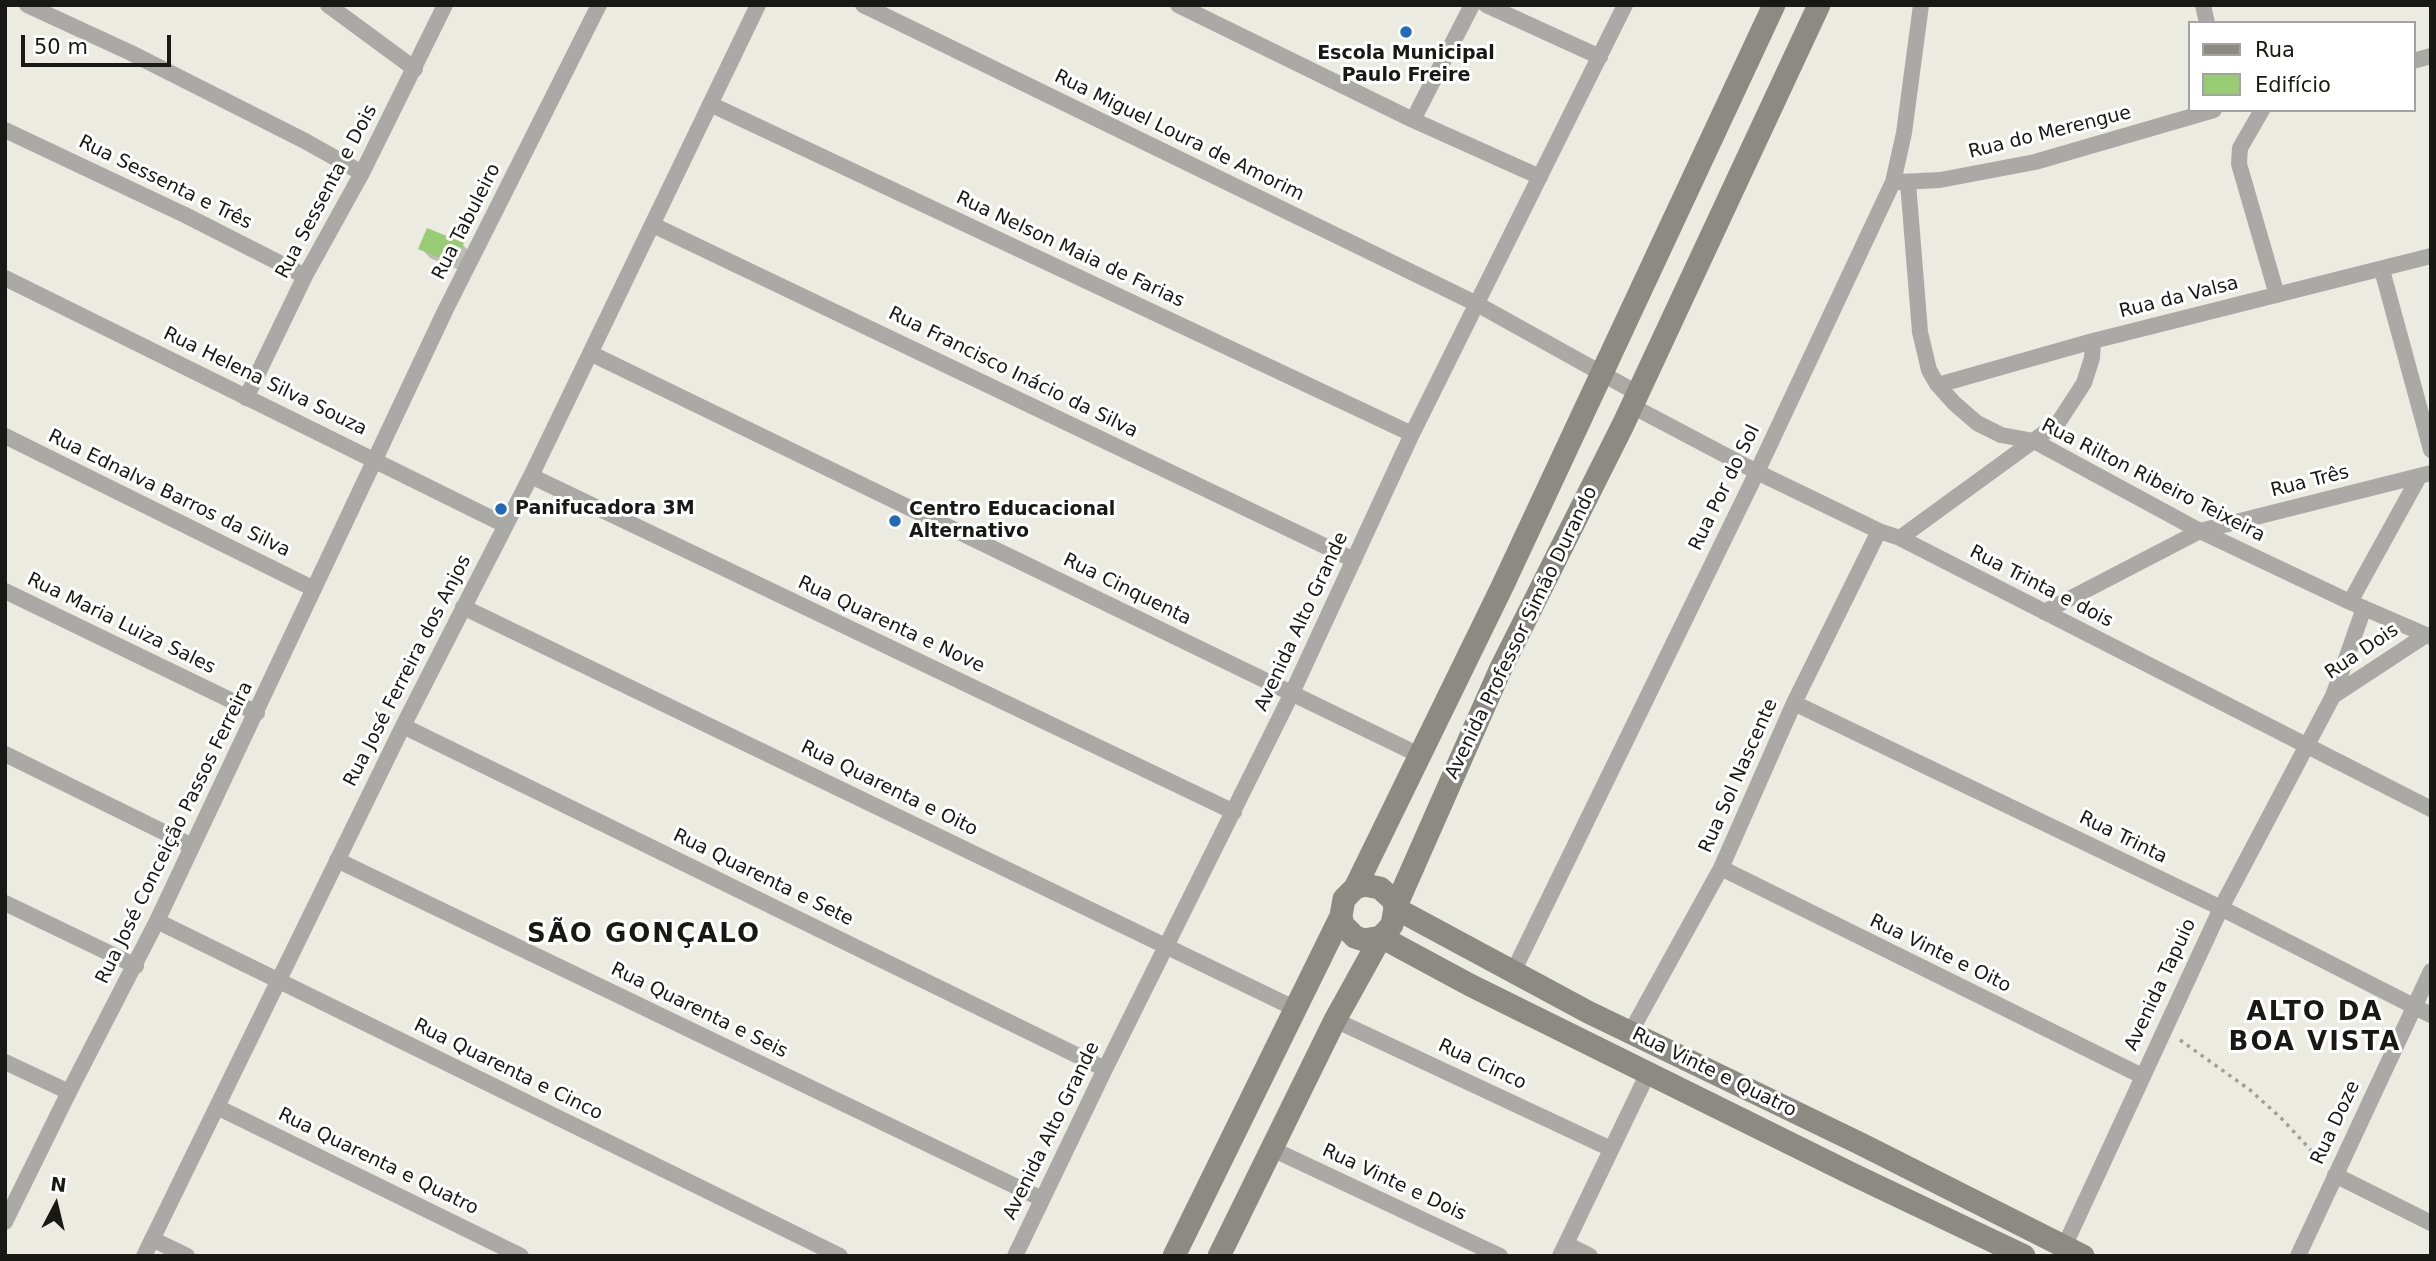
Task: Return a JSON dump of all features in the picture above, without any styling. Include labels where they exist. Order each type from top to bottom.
[{"type":"street","points":[[27,5],[129,52],[305,141],[362,173]]},
{"type":"street","points":[[328,5],[415,69]]},
{"type":"street","name":"Rua Sessenta e Dois","points":[[246,397],[305,276],[415,69],[445,5]]},
{"type":"street","name":"Rua Tabuleiro","points":[[375,459],[445,311],[599,5]]},
{"type":"street","name":"Rua José Ferreira dos Anjos","points":[[144,1256],[337,860],[531,476],[758,5]]},
{"type":"street","name":"Rua Miguel Loura de Amorim","points":[[863,5],[1477,304],[1603,373]]},
{"type":"street","points":[[1178,5],[1197,9],[1413,120],[1540,177]]},
{"type":"street","points":[[1413,120],[1472,5]]},
{"type":"street","points":[[1486,5],[1600,57]]},
{"type":"street","name":"Avenida Alto Grande","points":[[1014,1256],[1292,693],[1412,434],[1625,5]]},
{"type":"street","name":"Avenida Professor Simão Durando","points":[[1174,1256],[1341,916],[1344,899],[1355,888],[1603,373],[1774,5]]},
{"type":"street","name":"Avenida Professor Simão Durando","points":[[1219,1256],[1335,1020],[1381,937],[1392,925],[1395,908],[1500,668],[1634,400],[1819,5]]},
{"type":"street","name":"Rua Por do Sol","points":[[1513,972],[1900,183],[1920,5]]},
{"type":"street","name":"Rua Nelson Maia de Farias","points":[[710,104],[1412,434]]},
{"type":"street","name":"Rua do Merengue","points":[[1900,183],[1940,180],[2035,162],[2207,112]]},
{"type":"street","points":[[2261,112],[2240,148],[2239,164],[2277,295]]},
{"type":"street","name":"Rua Sessenta e Três","points":[[5,130],[185,215],[305,276]]},
{"type":"street","name":"Rua Rilton Ribeiro Teixeira","points":[[1900,183],[1918,323],[1929,370],[1954,403],[1977,423],[2001,435],[2034,441],[2200,530],[2428,636]]},
{"type":"street","name":"Rua Francisco Inácio da Silva","points":[[653,225],[1354,560]]},
{"type":"street","name":"Rua da Valsa","points":[[1938,385],[2093,341],[2431,256]]},
{"type":"street","points":[[2382,270],[2431,450]]},
{"type":"street","name":"Rua Helena Silva Souza","points":[[5,278],[505,525]]},
{"type":"street","points":[[1900,538],[2058,423],[2089,370],[2093,341]]},
{"type":"street","name":"Rua Cinquenta","points":[[590,353],[1419,755]]},
{"type":"street","name":"Rua Trinta e dois","points":[[1603,373],[1634,400],[1757,472],[1879,531],[1900,538],[2431,808]]},
{"type":"street","name":"Rua Ednalva Barros da Silva","points":[[5,436],[314,589]]},
{"type":"street","name":"Rua José Conceição Passos Ferreira","points":[[5,1222],[158,921],[375,459]]},
{"type":"street","points":[[2333,696],[2357,605],[2425,475]]},
{"type":"street","name":"Rua Três","points":[[2044,612],[2200,530],[2425,475]]},
{"type":"street","name":"Rua Quarenta e Nove","points":[[531,476],[1234,812]]},
{"type":"street","name":"Rua Sol Nascente","points":[[1630,1033],[1721,869],[1794,703],[1879,531]]},
{"type":"street","name":"Rua Maria Luiza Sales","points":[[5,591],[257,713]]},
{"type":"street","name":"Rua Quarenta e Oito","points":[[463,607],[1296,1009]]},
{"type":"street","name":"Rua Dois","points":[[2306,745],[2333,696],[2428,636]]},
{"type":"street","name":"Rua Trinta","points":[[1794,703],[2221,908],[2431,1015]]},
{"type":"street","name":"Rua Quarenta e Sete","points":[[404,726],[1105,1069]]},
{"type":"street","name":"Avenida Tapuio","points":[[2073,1252],[2142,1076],[2221,908],[2306,745]]},
{"type":"street","points":[[5,754],[192,846]]},
{"type":"street","points":[[1419,755],[1434,762],[1440,769],[1443,788],[1439,806]]},
{"type":"street","name":"Rua Quarenta e Seis","points":[[337,860],[1042,1199]]},
{"type":"street","name":"Rua Vinte e Oito","points":[[1721,869],[2142,1076]]},
{"type":"street","name":"Rua Vinte e Quatro","points":[[1355,888],[1372,885],[1380,888],[1392,900],[1395,908],[1513,972],[1630,1033],[1861,1144],[2073,1252]]},
{"type":"street","points":[[5,903],[136,966]]},
{"type":"street","name":"Rua Vinte e Quatro","points":[[1341,916],[1343,925],[1355,937],[1364,940],[1381,937],[1470,985],[2019,1254]]},
{"type":"street","name":"Rua Quarenta e Cinco","points":[[158,921],[840,1256]]},
{"type":"street","points":[[1470,985],[1484,956]]},
{"type":"street","name":"Rua Doze","points":[[2298,1256],[2431,971]]},
{"type":"street","name":"Rua Cinco","points":[[1335,1020],[1611,1149]]},
{"type":"street","points":[[5,1062],[69,1092]]},
{"type":"street","points":[[1590,1256],[1563,1250],[1648,1073]]},
{"type":"street","name":"Rua Quarenta e Quatro","points":[[217,1107],[521,1256]]},
{"type":"street","name":"Rua Vinte e Dois","points":[[1270,1148],[1500,1256]]},
{"type":"street","points":[[2335,1175],[2431,1223]]},
{"type":"street","points":[[2019,1254],[2026,1227]]},
{"type":"street","points":[[152,1239],[187,1256]]},
{"type":"path","points":[[2164,1029],[2250,1090],[2281,1118],[2335,1175]]},
{"type":"building","points":[[427,228],[464,243],[455,264],[418,249]]},
{"type":"place","name":"Escola Municipal Paulo Freire","points":[[1406,32]]},
{"type":"place","name":"Panifucadora 3M","points":[[501,509]]},
{"type":"place","name":"Centro Educacional Alternativo","points":[[895,521]]},
{"type":"district","name":"SÃO GONÇALO","points":[[644,935]]},
{"type":"district","name":"ALTO DA BOA VISTA","points":[[2315,1028]]}]
